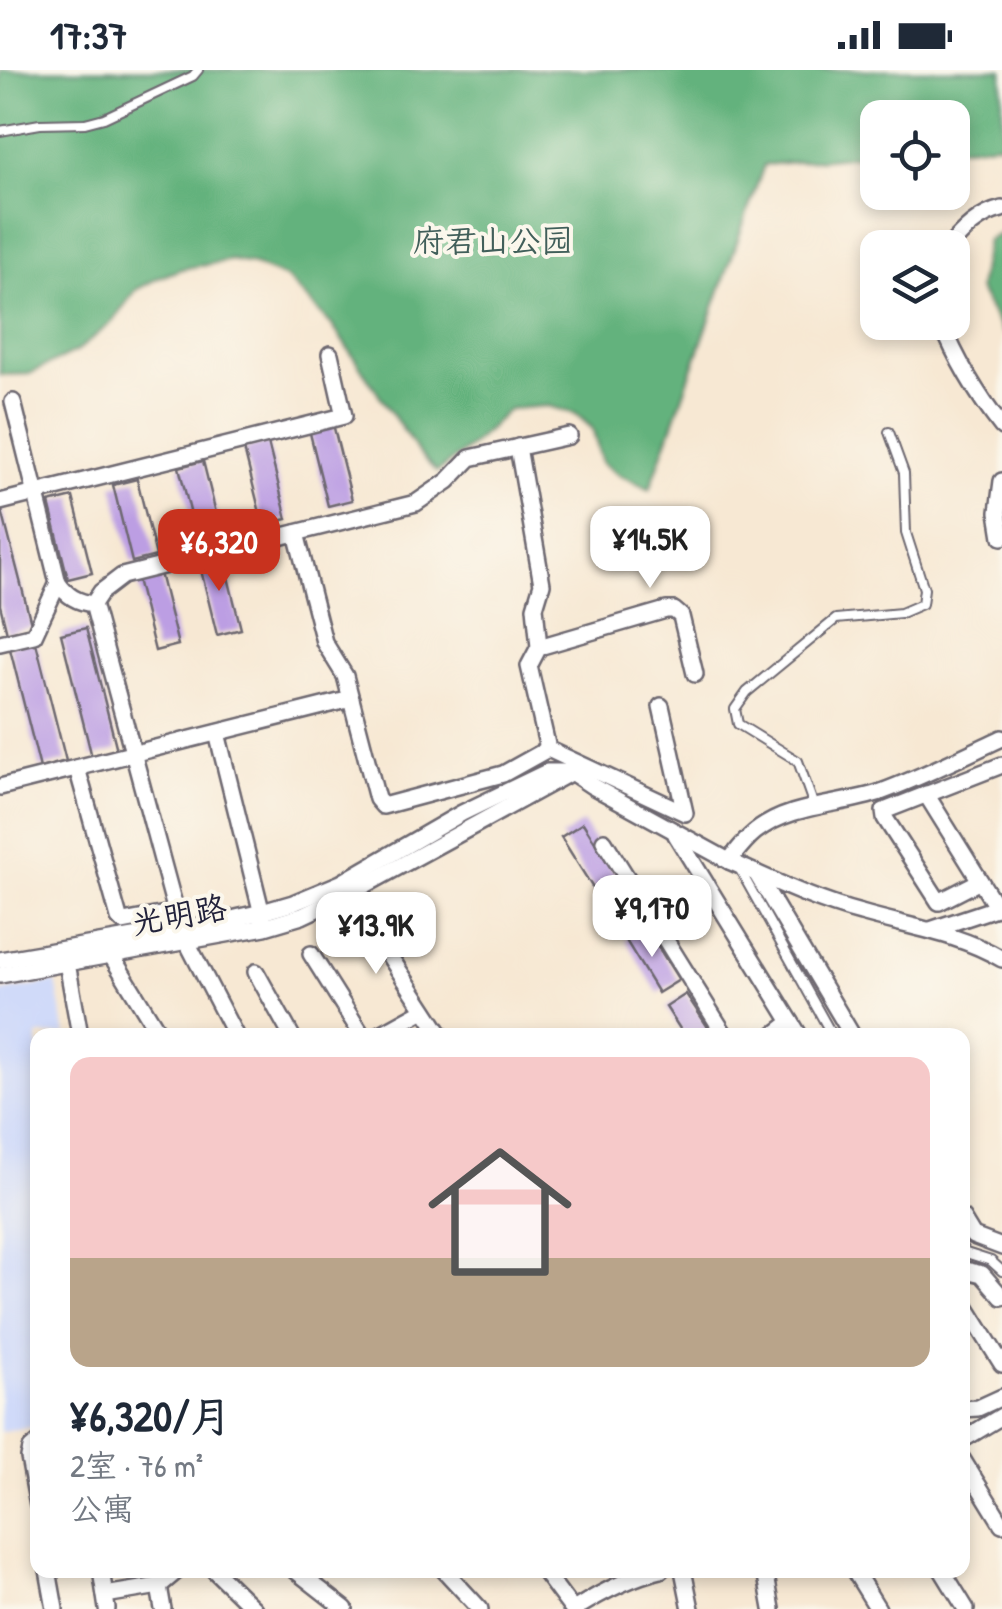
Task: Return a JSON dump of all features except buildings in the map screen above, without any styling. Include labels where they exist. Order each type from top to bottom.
[{"type":"street","points":[[964,230],[1002,209]]},
{"type":"street","points":[[949,340],[1002,427]]},
{"type":"street","points":[[0,502],[344,416],[330,354]]},
{"type":"street","points":[[13,402],[58,584],[78,602],[93,604]]},
{"type":"street","points":[[93,604],[122,576],[416,503],[448,482],[470,458],[569,436]]},
{"type":"street","points":[[518,447],[542,584],[534,608],[539,647],[528,666],[548,749]]},
{"type":"street","points":[[1002,481],[998,512],[1002,537]]},
{"type":"street","points":[[296,533],[324,642],[344,676],[377,800],[383,806],[503,774],[548,749]]},
{"type":"street","points":[[0,644],[34,635],[58,584]]},
{"type":"street","points":[[77,768],[119,918],[123,922],[176,912],[93,604]]},
{"type":"street","points":[[539,647],[674,610],[681,616],[696,674]]},
{"type":"street","points":[[0,787],[350,699]]},
{"type":"street","points":[[548,749],[685,813],[660,706]]},
{"type":"street","points":[[217,733],[264,920]]},
{"type":"street","points":[[733,862],[758,830],[782,818],[814,806],[880,792],[1002,738]]},
{"type":"street","points":[[980,881],[940,902],[884,811],[997,767],[1002,784]]},
{"type":"street","name":"光明路","points":[[0,975],[188,942],[264,920],[342,883],[510,788],[547,772],[571,772]]},
{"type":"street","points":[[571,772],[756,873],[858,913],[978,945],[1002,960]]},
{"type":"street","name":"光明路","points":[[0,960],[210,924],[302,916],[571,772]]},
{"type":"street","points":[[926,794],[1000,907],[930,930]]},
{"type":"street","points":[[674,831],[794,1028]]},
{"type":"street","points":[[604,841],[721,1028]]},
{"type":"street","points":[[756,873],[848,1028]]},
{"type":"street","points":[[349,894],[436,1028]]},
{"type":"street","points":[[188,942],[231,1028]]},
{"type":"street","points":[[311,954],[358,1028]]},
{"type":"street","points":[[111,955],[156,1028]]},
{"type":"street","points":[[67,963],[79,1028]]},
{"type":"street","points":[[256,972],[288,1028]]},
{"type":"street","points":[[392,1028],[424,1010]]},
{"type":"street","points":[[970,1230],[974,1236],[1002,1247]]},
{"type":"street","points":[[970,1271],[982,1274],[1002,1296]]},
{"type":"street","points":[[970,1313],[1002,1364]]},
{"type":"street","points":[[970,1408],[1002,1397]]},
{"type":"street","points":[[970,1435],[1002,1416]]},
{"type":"street","points":[[970,1472],[1002,1524]]},
{"type":"street","points":[[49,1578],[54,1609]]},
{"type":"street","points":[[106,1602],[159,1586],[168,1578]]},
{"type":"street","points":[[222,1578],[254,1609]]},
{"type":"street","points":[[301,1578],[323,1603],[345,1609]]},
{"type":"street","points":[[451,1578],[480,1609]]},
{"type":"street","points":[[549,1578],[574,1609],[621,1578]]},
{"type":"street","points":[[685,1578],[691,1609]]},
{"type":"street","points":[[766,1578],[772,1609]]},
{"type":"street","points":[[859,1578],[878,1609]]},
{"type":"street","points":[[947,1578],[966,1609]]},
{"type":"street","points":[[159,1586],[163,1609]]},
{"type":"lane","points":[[0,131],[40,124],[85,124],[198,70]]},
{"type":"lane","points":[[814,806],[798,762],[738,724],[736,709],[747,692],[836,619],[901,613],[922,604],[924,589],[906,533],[904,473],[889,432]]},
{"type":"lane","points":[[733,862],[828,1028]]},
{"type":"lane","points":[[970,1254],[990,1261],[1002,1271]]},
{"type":"shaded area","points":[[56,982],[65,1028],[30,1028],[30,1427],[0,1432],[0,992]]},
{"type":"green space","name":"府君山公园","points":[[0,70],[1002,70],[1002,143],[970,146],[970,100],[860,100],[860,156],[764,165],[650,489],[602,463],[592,428],[576,414],[548,406],[509,409],[437,472],[420,455],[332,325],[286,278],[232,260],[181,269],[158,278],[136,290],[111,323],[77,351],[29,374],[0,375]]},
{"type":"green space","points":[[1002,233],[1002,331],[978,289],[987,240]]}]
